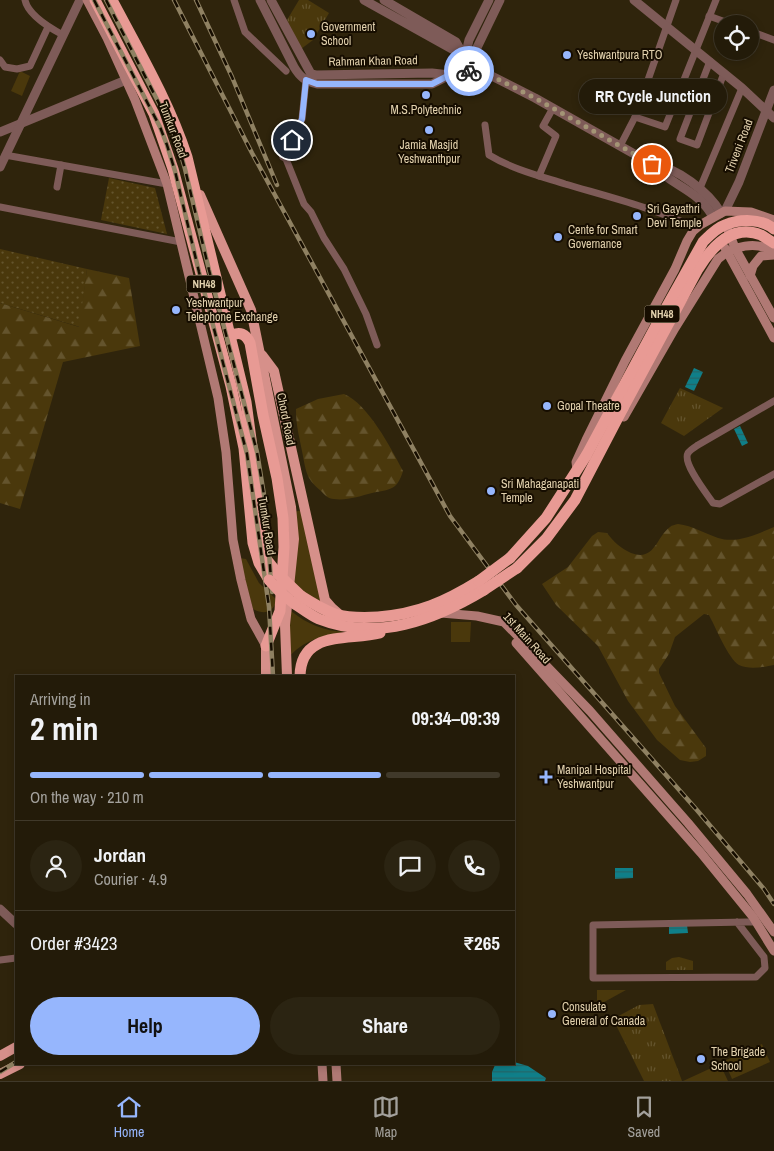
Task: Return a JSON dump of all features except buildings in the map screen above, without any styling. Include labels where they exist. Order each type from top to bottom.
[{"type":"highway","name":"Tumkur Road","points":[[95,0],[130,79],[154,114],[170,161],[175,197],[232,386],[244,448],[254,543],[259,563],[273,577],[317,618],[335,624],[374,629],[396,627],[442,613],[460,605],[510,558],[546,518],[577,470]]},
{"type":"highway","name":"Tumkur Road","points":[[112,0],[161,92],[181,139],[192,178],[246,402],[252,438],[262,549],[273,577]]},
{"type":"highway","name":"NH48","points":[[577,470],[703,242],[712,232],[723,225],[735,222],[760,222],[774,229]]},
{"type":"highway","name":"NH48","points":[[616,420],[698,269],[716,245],[726,237],[736,233],[748,232],[760,235],[773,249]]},
{"type":"highway","points":[[230,336],[236,333],[242,334],[247,337],[250,344],[277,478],[283,518],[284,547],[280,611],[266,646]]},
{"type":"highway","name":"Tumkur Road","points":[[298,600],[342,616],[366,618],[415,612],[481,586],[517,568],[546,539],[570,506],[616,420]]},
{"type":"highway","points":[[300,675],[302,658],[316,644],[365,636],[396,627]]},
{"type":"main road","points":[[87,0],[130,79],[167,184],[175,197],[181,242],[218,398],[226,452],[233,540],[251,618],[266,646],[266,675]]},
{"type":"main road","name":"Chord Road","points":[[192,178],[251,310],[291,507],[294,539],[285,625],[287,675]]},
{"type":"main road","points":[[577,470],[576,462],[586,440],[625,361],[675,269],[687,241],[696,228],[720,214],[751,212],[774,220]]},
{"type":"main road","points":[[720,214],[731,250],[774,338]]},
{"type":"main road","points":[[731,250],[755,245],[773,249]]},
{"type":"main road","points":[[750,276],[752,266],[761,256],[773,249]]},
{"type":"main road","points":[[731,250],[750,276],[774,318]]},
{"type":"main road","name":"Tumkur Road","points":[[616,420],[625,416],[714,264],[731,250]]},
{"type":"main road","points":[[260,352],[274,371],[326,600],[342,616]]},
{"type":"main road","points":[[442,613],[492,618]]},
{"type":"main road","name":"1st Main Road","points":[[492,618],[504,622],[590,711],[688,823],[746,894],[774,932]]},
{"type":"main road","name":"1st Main Road","points":[[492,618],[706,858],[772,945]]},
{"type":"main road","points":[[0,1056],[15,1048]]},
{"type":"main road","points":[[0,1074],[18,1065]]},
{"type":"main road","points":[[322,1065],[323,1081]]},
{"type":"main road","points":[[336,1065],[337,1081]]},
{"type":"street","points":[[25,0],[26,6],[48,27],[63,35]]},
{"type":"street","points":[[0,167],[80,0]]},
{"type":"street","points":[[234,0],[245,32],[286,71]]},
{"type":"street","points":[[260,0],[298,75],[323,80],[433,78],[450,75],[459,70],[468,72],[466,58],[469,40],[489,0]]},
{"type":"street","points":[[267,0],[306,78],[302,119],[283,157],[304,204],[311,212],[324,238],[344,269],[366,314],[377,345]]},
{"type":"street","name":"Rahman Khan Road","points":[[271,0],[311,74],[432,73],[450,75]]},
{"type":"street","points":[[364,0],[466,58]]},
{"type":"street","points":[[372,0],[466,58],[553,108],[652,164],[663,166],[700,188],[716,203],[720,214]]},
{"type":"street","points":[[384,0],[456,42],[466,58]]},
{"type":"street","points":[[459,70],[457,62],[466,58],[500,0]]},
{"type":"street","points":[[634,0],[742,88],[774,118]]},
{"type":"street","points":[[620,146],[635,117],[676,0]]},
{"type":"street","points":[[635,117],[665,127],[716,0]]},
{"type":"street","points":[[709,16],[714,18]]},
{"type":"street","points":[[0,60],[5,66],[17,70],[30,66],[48,27]]},
{"type":"street","points":[[759,34],[774,40]]},
{"type":"street","points":[[710,62],[680,139],[697,145],[724,73]]},
{"type":"street","points":[[0,132],[130,79]]},
{"type":"street","points":[[700,188],[742,88]]},
{"type":"street","name":"Triveni Road","points":[[720,214],[774,90]]},
{"type":"street","points":[[539,176],[556,136],[543,126],[553,108]]},
{"type":"street","points":[[485,125],[490,155],[499,161],[539,176],[646,208],[696,228]]},
{"type":"street","points":[[5,155],[167,184]]},
{"type":"street","points":[[652,164],[658,172],[720,214]]},
{"type":"street","points":[[57,187],[61,165]]},
{"type":"street","points":[[0,207],[181,242]]},
{"type":"street","points":[[774,401],[698,446],[688,453],[687,457],[692,471],[713,503],[716,504],[720,504],[774,474]]},
{"type":"street","points":[[0,909],[15,923]]},
{"type":"street","points":[[737,922],[764,957],[765,968],[756,977],[593,978],[593,925],[737,922],[756,922]]},
{"type":"street","points":[[764,957],[772,945]]},
{"type":"street","points":[[0,960],[15,958]]},
{"type":"green space","points":[[299,0],[308,0],[329,13],[313,40],[301,49],[287,20]]},
{"type":"green space","points":[[20,71],[30,76],[22,96],[11,91]]},
{"type":"green space","points":[[109,178],[155,188],[167,234],[101,220]]},
{"type":"green space","points":[[0,249],[87,269],[80,327],[0,303]]},
{"type":"green space","points":[[87,269],[129,278],[140,346],[63,362],[20,509],[0,503],[0,303],[79,327]]},
{"type":"green space","points":[[680,388],[723,408],[684,436],[661,423]]},
{"type":"green space","points":[[344,394],[353,399],[370,417],[403,471],[401,478],[395,486],[388,490],[353,498],[332,499],[327,497],[309,478],[298,430],[296,409],[318,399]]},
{"type":"green space","points":[[302,510],[324,603],[313,598],[292,583],[294,512]]},
{"type":"green space","points":[[678,524],[725,540],[740,539],[774,527],[774,665],[752,668],[739,665],[727,650],[709,615],[704,614],[675,637],[669,654],[659,669],[659,673],[675,706],[706,748],[706,756],[698,761],[690,762],[680,760],[657,740],[628,701],[598,646],[556,605],[542,584],[568,567],[592,536],[598,532],[607,533],[624,549],[639,555],[650,551],[665,531]]},
{"type":"green space","points":[[239,558],[246,559],[259,583],[277,600],[273,608],[268,612],[253,609]]},
{"type":"green space","points":[[291,611],[303,620],[316,626],[345,632],[328,635],[307,643],[288,658]]},
{"type":"green space","points":[[451,622],[471,622],[470,642],[451,642]]},
{"type":"green space","points":[[679,957],[693,961],[693,970],[666,970],[666,962],[672,958]]},
{"type":"green space","points":[[597,990],[626,990],[597,1006]]},
{"type":"green space","points":[[653,1004],[682,1081],[644,1081],[613,1019],[639,1005]]},
{"type":"green space","points":[[762,1044],[770,1062],[732,1079],[724,1061]]},
{"type":"green space","points":[[720,1064],[728,1081],[683,1081]]},
{"type":"water","points":[[694,368],[703,372],[694,391],[685,387]]},
{"type":"water","points":[[740,426],[748,443],[742,446],[734,429]]},
{"type":"water","points":[[615,868],[633,868],[633,878],[615,879]]},
{"type":"water","points":[[669,925],[687,925],[688,933],[669,934]]},
{"type":"water","points":[[515,1062],[528,1066],[546,1078],[545,1081],[492,1081],[492,1072],[495,1065],[515,1065]]},
{"type":"railway","points":[[94,0],[160,127],[175,171],[199,272],[247,454],[269,607],[273,675]]},
{"type":"railway","points":[[106,0],[169,123],[177,141],[185,169],[209,270],[257,452],[265,501],[272,592]]},
{"type":"railway","points":[[174,0],[252,153],[450,516],[516,605],[696,809],[764,889],[774,904]]},
{"type":"railway","points":[[196,0],[232,77],[277,185]]},
{"type":"railway","points":[[0,1072],[15,1063]]},
{"type":"way so far","points":[[469,71],[472,66],[535,98],[652,164]]},
{"type":"place","name":"Government School","points":[[311,34]]},
{"type":"place","name":"Yeshwantpura RTO","points":[[567,55]]},
{"type":"place","name":"M.S.Polytechnic","points":[[426,95]]},
{"type":"place","name":"Jamia Masjid Yeshwanthpur","points":[[429,130]]},
{"type":"place","name":"RR Cycle Junction","points":[[652,164]]},
{"type":"place","name":"Sri Gayathri Devi Temple","points":[[637,216]]},
{"type":"place","name":"Cente for Smart Governance","points":[[558,237]]},
{"type":"place","name":"Yeshwantpur Telephone Exchange","points":[[176,310]]},
{"type":"place","name":"Gopal Theatre","points":[[547,406]]},
{"type":"place","name":"Sri Mahaganapati Temple","points":[[491,491]]},
{"type":"place","name":"Manipal Hospital Yeshwantpur","points":[[546,777]]},
{"type":"place","name":"Consulate General of Canada","points":[[552,1014]]},
{"type":"place","name":"The Brigade School","points":[[701,1059]]},
{"type":"route","points":[[292,140],[302,119],[306,80],[317,84],[432,84],[459,70],[465,73],[469,71]]}]
